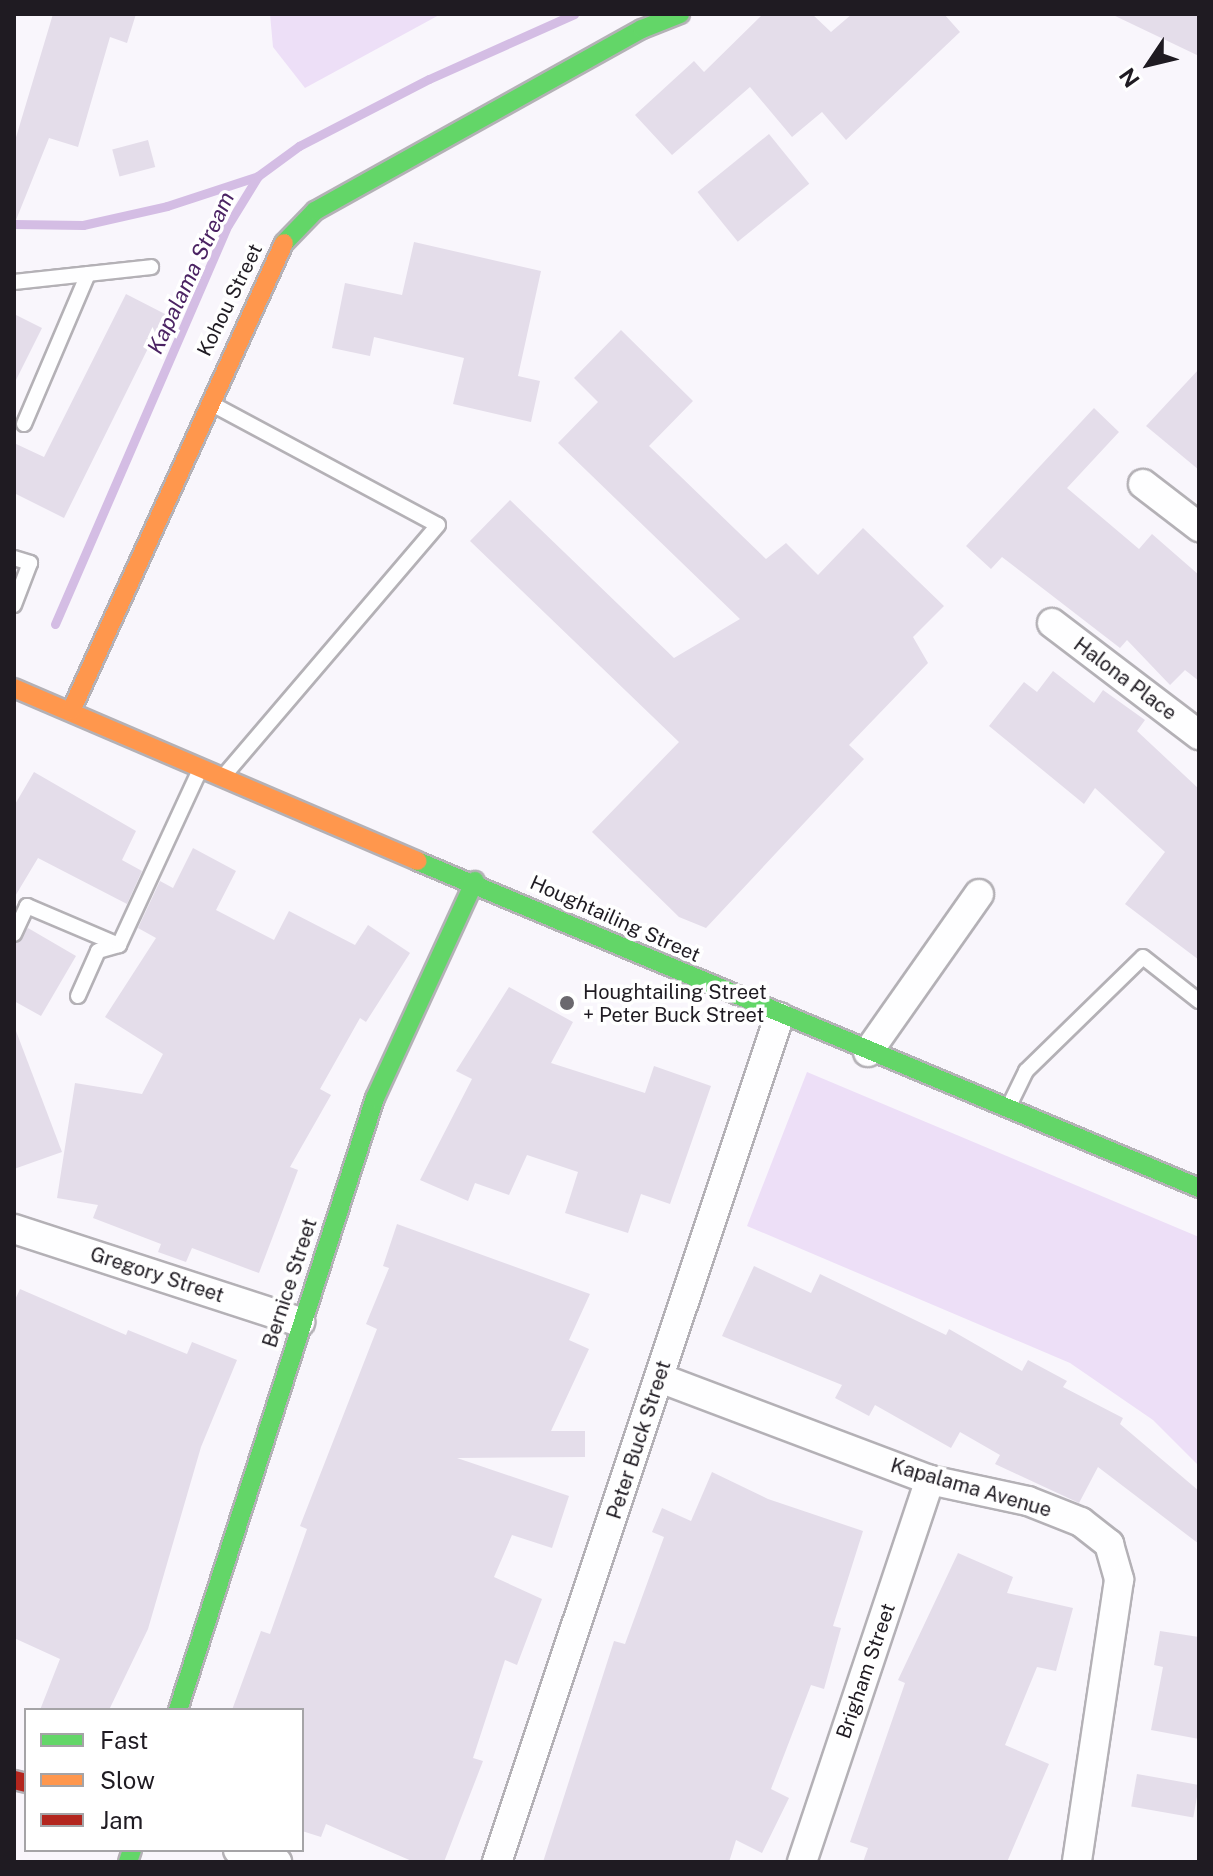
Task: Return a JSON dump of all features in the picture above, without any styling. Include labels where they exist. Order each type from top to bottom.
[{"type":"street","name":"Kohou Street","points":[[71,711],[206,401],[279,248],[315,211],[642,29],[680,14]]},
{"type":"street","points":[[1143,484],[1199,527]]},
{"type":"street","name":"Halona Place","points":[[1052,623],[1199,735]]},
{"type":"street","name":"Houghtailing Street","points":[[14,688],[475,881],[779,1017],[1009,1106],[1199,1188]]},
{"type":"street","name":"Bernice Street","points":[[179,1708],[300,1322],[375,1098],[475,881]]},
{"type":"street","points":[[868,1052],[979,894]]},
{"type":"street","name":"Peter Buck Street","points":[[497,1862],[779,1017]]},
{"type":"street","name":"Gregory Street","points":[[14,1229],[300,1322]]},
{"type":"street","name":"Kapalama Avenue","points":[[660,1378],[930,1480],[1028,1501],[1099,1533],[1115,1554],[1119,1580],[1113,1638],[1077,1862]]},
{"type":"street","name":"Brigham Street","points":[[802,1862],[930,1480]]},
{"type":"street","points":[[244,1852],[277,1862]]},
{"type":"lane","points":[[14,282],[151,267]]},
{"type":"lane","points":[[24,424],[88,274]]},
{"type":"lane","points":[[206,401],[438,525],[223,776]]},
{"type":"lane","points":[[14,558],[30,563],[14,605]]},
{"type":"lane","points":[[78,996],[98,951],[119,945],[201,768]]},
{"type":"lane","points":[[14,934],[27,906],[119,945]]},
{"type":"lane","points":[[1009,1106],[1026,1071],[1143,957],[1199,1001]]},
{"type":"shaded area","points":[[270,14],[441,14],[305,88],[273,47]]},
{"type":"shaded area","points":[[807,1072],[1199,1237],[1199,1466],[1153,1420],[1070,1363],[747,1226]]},
{"type":"building","points":[[53,14],[136,14],[127,43],[110,37],[78,147],[49,138],[14,225],[14,144]]},
{"type":"building","points":[[763,14],[812,14],[831,32],[852,14],[944,14],[960,32],[846,140],[822,112],[792,137],[750,87],[672,155],[635,115],[694,61],[704,72]]},
{"type":"building","points":[[1111,14],[1199,14],[1199,56]]},
{"type":"building","points":[[769,134],[809,184],[738,242],[698,192]]},
{"type":"building","points":[[148,140],[155,167],[120,177],[112,150]]},
{"type":"building","points":[[414,242],[541,271],[518,376],[540,381],[531,422],[453,404],[464,358],[374,337],[370,356],[332,348],[345,283],[402,295]]},
{"type":"building","points":[[126,294],[165,314],[64,518],[14,493],[14,443],[44,457]]},
{"type":"building","points":[[14,314],[42,328],[14,384]]},
{"type":"building","points":[[621,330],[693,401],[649,446],[766,559],[786,543],[818,575],[863,528],[944,606],[913,637],[928,663],[849,745],[864,759],[706,928],[679,917],[592,832],[679,742],[470,541],[510,500],[674,658],[740,619],[558,443],[598,402],[574,378]]},
{"type":"building","points":[[1199,369],[1199,470],[1146,426]]},
{"type":"building","points":[[1094,408],[1119,432],[1067,488],[1139,549],[1152,534],[1199,575],[1199,681],[1185,670],[1170,685],[1127,640],[1120,648],[1002,557],[991,569],[966,546]]},
{"type":"building","points":[[1053,671],[1094,703],[1103,690],[1145,720],[1137,731],[1199,789],[1199,960],[1125,904],[1165,852],[1095,788],[1084,804],[989,726],[1024,682],[1037,692]]},
{"type":"building","points":[[34,772],[136,831],[122,860],[142,871],[127,904],[38,858],[14,898],[14,806]]},
{"type":"building","points":[[193,848],[236,871],[216,910],[274,940],[289,911],[355,945],[368,925],[410,953],[366,1022],[360,1018],[320,1089],[331,1095],[290,1167],[298,1170],[259,1273],[192,1248],[186,1262],[158,1252],[161,1244],[93,1218],[98,1205],[57,1198],[75,1083],[142,1094],[163,1054],[105,1017],[156,938],[138,928],[160,881],[173,888]]},
{"type":"building","points":[[28,928],[76,956],[41,1016],[14,1001],[14,944]]},
{"type":"building","points":[[509,987],[573,1022],[551,1063],[645,1093],[654,1066],[711,1086],[670,1204],[641,1194],[628,1233],[565,1213],[578,1172],[527,1155],[509,1195],[475,1183],[468,1201],[420,1180],[472,1079],[456,1071]]},
{"type":"building","points":[[14,1032],[62,1152],[14,1169]]},
{"type":"building","points":[[397,1224],[590,1294],[569,1340],[589,1349],[551,1431],[585,1431],[585,1457],[457,1458],[569,1496],[552,1548],[512,1535],[494,1577],[542,1599],[517,1665],[505,1660],[473,1758],[483,1761],[444,1862],[414,1862],[326,1824],[321,1837],[304,1832],[304,1708],[233,1708],[261,1631],[270,1634],[307,1529],[300,1526],[377,1329],[366,1324],[389,1268],[383,1266]]},
{"type":"building","points":[[754,1266],[811,1293],[820,1274],[946,1335],[949,1329],[1022,1371],[1028,1360],[1067,1381],[1063,1387],[1123,1418],[1120,1424],[1199,1491],[1199,1544],[1098,1467],[1079,1503],[995,1464],[1000,1455],[960,1432],[951,1448],[875,1405],[869,1416],[835,1398],[842,1385],[722,1336]]},
{"type":"building","points":[[20,1289],[126,1335],[128,1330],[187,1354],[192,1342],[237,1360],[201,1447],[148,1629],[110,1708],[41,1708],[60,1659],[14,1638],[14,1302]]},
{"type":"building","points":[[712,1472],[768,1499],[863,1531],[833,1626],[841,1628],[824,1689],[811,1685],[771,1789],[789,1798],[762,1853],[736,1840],[729,1862],[543,1862],[614,1641],[625,1644],[664,1537],[652,1532],[662,1508],[691,1521]]},
{"type":"building","points":[[958,1553],[1013,1577],[1007,1593],[1073,1608],[1056,1671],[1037,1667],[1005,1745],[1049,1764],[1007,1862],[863,1862],[868,1848],[850,1842],[905,1683],[898,1680]]},
{"type":"building","points":[[1160,1631],[1199,1637],[1199,1739],[1151,1730],[1163,1667],[1154,1665]]},
{"type":"building","points":[[1137,1774],[1199,1785],[1193,1817],[1131,1806]]},
{"type":"waterway","name":"Kapalama Stream","points":[[55,624],[228,225],[258,176],[299,146],[429,79],[574,14]]},
{"type":"waterway","points":[[14,224],[83,225],[167,206],[258,176]]},
{"type":"traffic: fast","points":[[284,243],[315,211],[642,29],[680,14]]},
{"type":"traffic: fast","points":[[417,861],[1199,1188]]},
{"type":"traffic: fast","points":[[179,1708],[375,1098],[475,881]]},
{"type":"traffic: fast","points":[[128,1862],[131,1852]]},
{"type":"traffic: slow","points":[[71,711],[284,243]]},
{"type":"traffic: slow","points":[[14,688],[417,861]]},
{"type":"traffic: jam","points":[[14,1780],[24,1782]]},
{"type":"place","name":"Houghtailing Street + Peter Buck Street","points":[[567,1003]]}]
